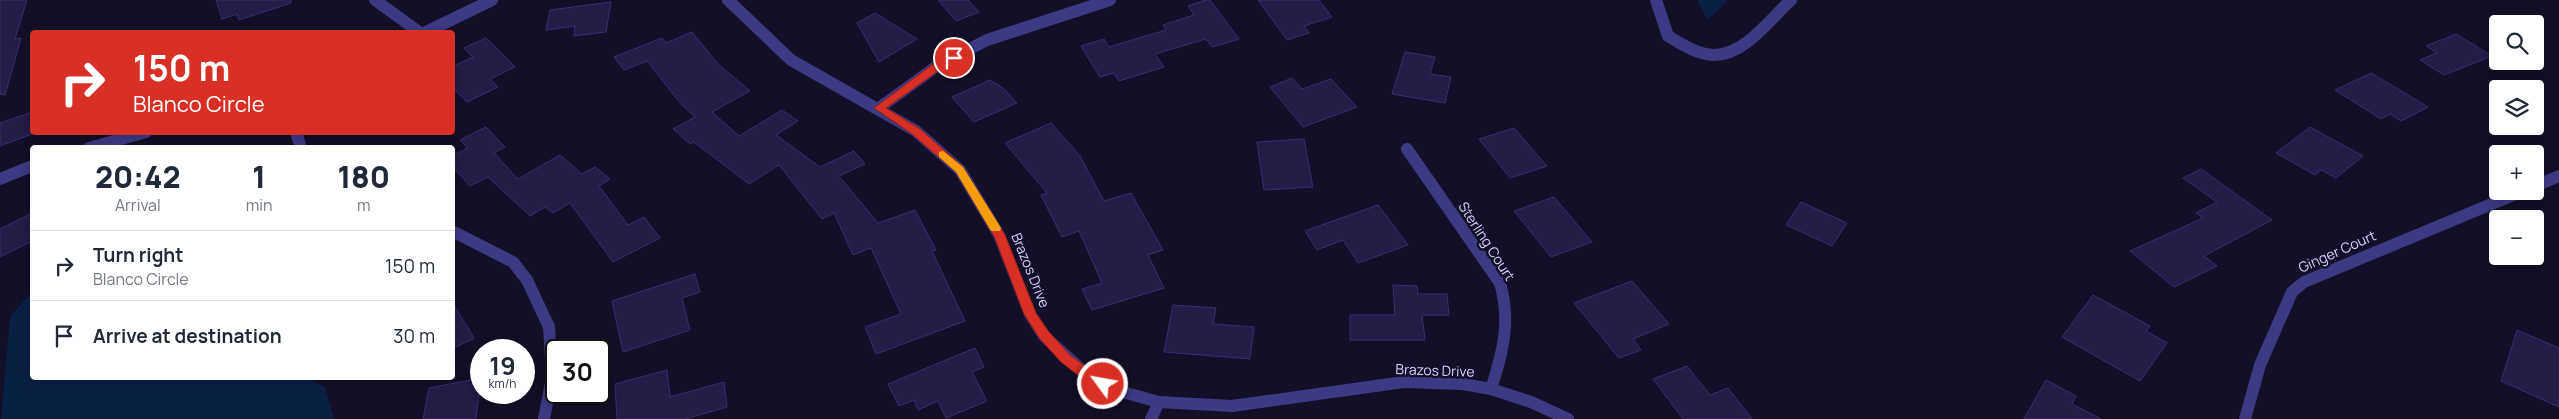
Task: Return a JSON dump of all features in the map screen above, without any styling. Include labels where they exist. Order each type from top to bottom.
[{"type":"street","points":[[375,0],[416,30]]},
{"type":"street","points":[[430,30],[492,0]]},
{"type":"street","name":"Brazos Drive","points":[[728,0],[791,60],[879,108],[916,131],[960,170],[999,235],[1030,314],[1055,347],[1092,379],[1114,390],[1159,402],[1232,406],[1404,382],[1463,384],[1491,389],[1531,402],[1568,419]]},
{"type":"street","points":[[879,108],[937,66],[987,40],[1110,0]]},
{"type":"street","points":[[1656,0],[1668,36],[1688,48],[1714,55],[1740,48],[1791,0]]},
{"type":"street","points":[[100,145],[135,135]]},
{"type":"street","name":"Sterling Court","points":[[1407,149],[1500,283],[1508,318],[1504,349],[1491,389]]},
{"type":"street","points":[[0,179],[30,167]]},
{"type":"street","points":[[2544,182],[2559,176]]},
{"type":"street","name":"Ginger Court","points":[[2245,419],[2260,364],[2292,292],[2304,282],[2501,200]]},
{"type":"street","points":[[455,233],[513,262],[528,280],[549,327],[552,377],[544,419]]},
{"type":"street","points":[[1151,419],[1159,402]]},
{"type":"water","points":[[1697,0],[1726,0],[1726,3],[1710,17],[1706,18]]},
{"type":"water","points":[[30,293],[30,380],[312,380],[325,387],[334,419],[1,419],[10,317]]},
{"type":"building","points":[[0,0],[27,0],[15,39],[21,38],[5,95],[0,94]]},
{"type":"building","points":[[216,0],[291,0],[291,3],[239,20],[237,14],[222,19]]},
{"type":"building","points":[[938,0],[968,0],[979,12],[956,21]]},
{"type":"building","points":[[1210,0],[1239,39],[1212,47],[1206,39],[1155,54],[1164,67],[1119,81],[1114,73],[1100,77],[1081,46],[1104,39],[1109,47],[1166,30],[1163,25],[1194,15],[1188,6]]},
{"type":"building","points":[[1258,0],[1319,0],[1332,17],[1304,26],[1309,33],[1287,40]]},
{"type":"building","points":[[611,2],[606,32],[574,36],[575,26],[546,30],[550,10]]},
{"type":"building","points":[[875,13],[917,39],[879,62],[857,23]]},
{"type":"building","points":[[692,32],[718,64],[750,91],[712,112],[739,136],[782,110],[798,121],[776,135],[820,167],[854,151],[865,164],[839,176],[878,223],[915,210],[936,250],[932,251],[965,321],[876,354],[865,327],[901,314],[871,248],[853,255],[834,213],[822,219],[779,165],[749,184],[694,142],[690,144],[673,129],[695,117],[681,104],[647,61],[624,70],[614,57],[662,38],[666,43]]},
{"type":"building","points":[[2456,34],[2489,54],[2489,57],[2444,75],[2420,60],[2437,53],[2426,46]]},
{"type":"building","points":[[486,38],[515,67],[490,79],[498,87],[467,102],[455,90],[455,66],[473,57],[464,48]]},
{"type":"building","points":[[1405,52],[1435,57],[1430,74],[1451,77],[1445,103],[1392,94]]},
{"type":"building","points":[[2371,73],[2428,107],[2401,121],[2390,114],[2381,119],[2335,90]]},
{"type":"building","points":[[1292,78],[1302,89],[1331,79],[1357,107],[1303,127],[1270,87]]},
{"type":"building","points":[[990,80],[1003,88],[1017,103],[974,122],[952,97]]},
{"type":"building","points":[[30,113],[30,135],[0,146],[0,123]]},
{"type":"building","points":[[1051,123],[1080,156],[1104,201],[1131,193],[1163,250],[1148,255],[1164,288],[1092,310],[1082,289],[1102,283],[1079,231],[1062,237],[1041,195],[1047,193],[1005,143]]},
{"type":"building","points":[[486,127],[505,147],[494,153],[518,179],[560,155],[582,174],[595,167],[610,179],[599,186],[628,225],[644,217],[660,238],[613,262],[570,203],[553,213],[545,207],[530,216],[488,177],[470,186],[455,169],[455,154],[468,148],[460,140]]},
{"type":"building","points":[[2310,127],[2363,156],[2336,178],[2321,170],[2315,175],[2276,153]]},
{"type":"building","points":[[1514,128],[1547,166],[1510,178],[1479,139]]},
{"type":"building","points":[[1304,139],[1313,187],[1264,190],[1257,142]]},
{"type":"building","points":[[2201,169],[2272,220],[2204,256],[2217,266],[2174,287],[2130,251],[2203,218],[2196,213],[2217,202],[2183,178]]},
{"type":"building","points":[[1554,197],[1592,242],[1551,257],[1514,211]]},
{"type":"building","points":[[1801,202],[1847,223],[1832,246],[1786,225]]},
{"type":"building","points":[[1378,205],[1408,245],[1358,263],[1343,240],[1317,250],[1305,231]]},
{"type":"building","points":[[30,214],[30,242],[0,257],[0,229]]},
{"type":"building","points":[[695,274],[700,292],[682,298],[690,330],[623,352],[612,301]]},
{"type":"building","points":[[1632,281],[1669,324],[1633,339],[1641,350],[1619,358],[1574,303]]},
{"type":"building","points":[[1393,285],[1417,286],[1418,294],[1447,294],[1449,315],[1422,315],[1425,340],[1350,340],[1350,315],[1395,315]]},
{"type":"building","points":[[2093,295],[2150,326],[2146,331],[2167,343],[2140,381],[2062,337]]},
{"type":"building","points":[[1173,305],[1216,308],[1213,324],[1254,327],[1250,359],[1164,352]]},
{"type":"building","points":[[455,307],[474,338],[455,348]]},
{"type":"building","points":[[2517,330],[2559,348],[2559,407],[2501,381]]},
{"type":"building","points":[[975,348],[984,367],[972,372],[987,401],[946,418],[938,401],[918,410],[914,400],[899,406],[888,384]]},
{"type":"building","points":[[1687,366],[1710,395],[1728,388],[1752,419],[1683,419],[1653,379]]},
{"type":"building","points":[[667,370],[670,397],[724,382],[727,407],[685,419],[617,419],[615,384]]},
{"type":"building","points":[[470,380],[470,404],[478,404],[476,419],[423,419],[429,388]]},
{"type":"building","points":[[2046,380],[2076,396],[2072,404],[2101,419],[2024,419]]},
{"type":"slow traffic","points":[[943,155],[960,170],[995,228]]},
{"type":"route","points":[[954,58],[937,66],[879,108],[916,131],[960,170],[999,235],[1030,314],[1044,336],[1066,358],[1092,379],[1103,384]]}]
